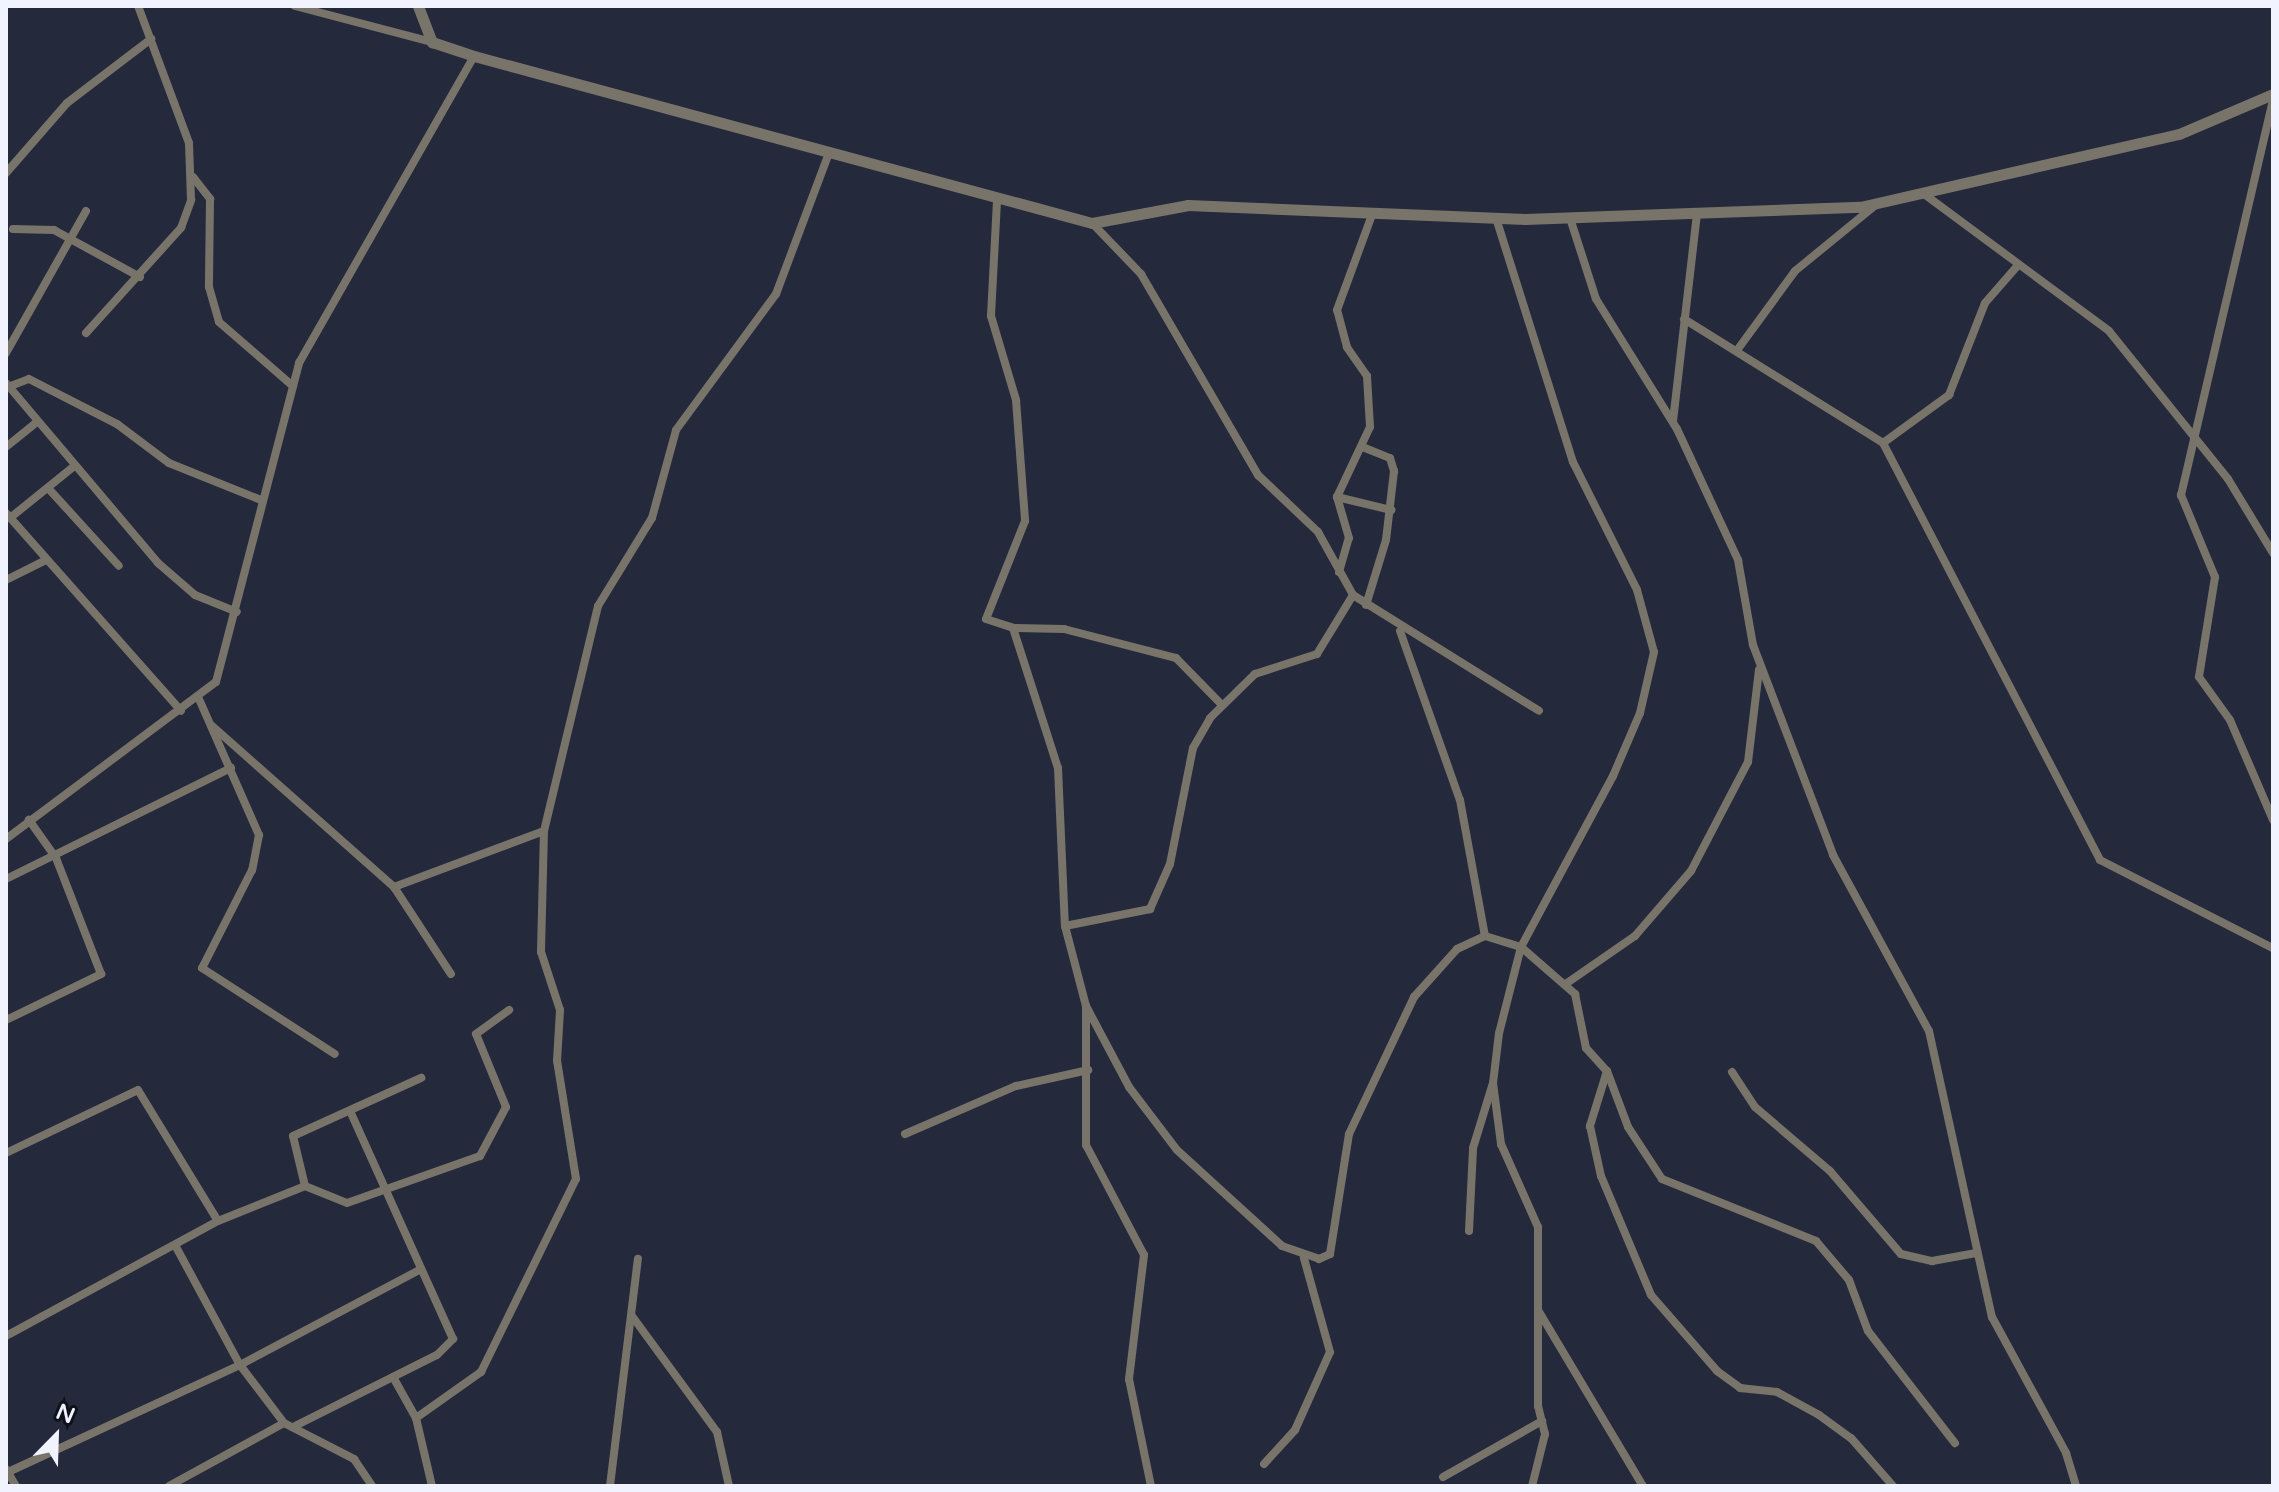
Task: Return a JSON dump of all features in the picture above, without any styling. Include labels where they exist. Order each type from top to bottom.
[{"type":"street","points":[[138,6],[193,177],[210,199],[209,287],[219,322],[293,386]]},
{"type":"street","points":[[295,6],[997,201],[1092,223],[1188,205],[1372,215],[1570,218],[1878,203],[2193,130],[2273,97]]},
{"type":"street","points":[[418,6],[432,42]]},
{"type":"street","points":[[6,173],[67,103],[151,39]]},
{"type":"street","points":[[6,839],[199,699],[216,682],[237,612],[261,500],[293,386],[314,327],[474,56]]},
{"type":"street","points":[[2273,97],[2210,391],[2191,433],[2183,510],[2215,589],[2199,677],[2230,720],[2273,820]]},
{"type":"street","points":[[416,1418],[481,1372],[576,1179],[557,1061],[560,1010],[541,952],[544,831],[603,594],[652,518],[676,430],[776,294],[829,153]]},
{"type":"street","points":[[86,333],[140,277],[181,228],[193,177]]},
{"type":"street","points":[[1924,194],[2109,331],[2191,433],[2273,553]]},
{"type":"street","points":[[997,201],[991,316],[1016,400],[1025,521],[986,619],[1013,628],[1064,629],[1176,658],[1220,703]]},
{"type":"street","points":[[1738,349],[1795,271],[1878,203]]},
{"type":"street","points":[[6,353],[69,236],[86,211]]},
{"type":"street","points":[[1673,421],[1697,213]]},
{"type":"street","points":[[1339,572],[1349,538],[1337,497],[1365,448],[1367,376],[1347,347],[1337,310],[1372,215]]},
{"type":"street","points":[[1469,1231],[1473,1148],[1493,1083],[1521,947],[1613,776],[1640,713],[1654,652],[1637,590],[1573,462],[1496,218]]},
{"type":"street","points":[[1570,218],[1596,299],[1673,421],[1738,560],[1760,665],[1833,855],[1929,1031],[1992,1317],[2066,1453],[2076,1486]]},
{"type":"street","points":[[1092,223],[1141,274],[1258,475],[1299,508],[1353,595],[1399,630],[1539,711]]},
{"type":"street","points":[[13,229],[37,226],[69,236],[140,277]]},
{"type":"street","points":[[1883,443],[1949,395],[1985,303],[2018,265]]},
{"type":"street","points":[[1684,319],[1738,349],[1883,443],[2095,853],[2199,916],[2273,948]]},
{"type":"street","points":[[237,612],[175,580],[73,467],[7,385],[29,379],[117,424],[169,463],[261,500]]},
{"type":"street","points":[[6,447],[37,422]]},
{"type":"street","points":[[1365,448],[1394,464],[1391,510],[1366,605]]},
{"type":"street","points":[[73,467],[8,516],[181,711]]},
{"type":"street","points":[[48,488],[119,566]]},
{"type":"street","points":[[1337,497],[1391,510]]},
{"type":"street","points":[[6,580],[46,560]]},
{"type":"street","points":[[1065,926],[1144,913],[1158,898],[1193,748],[1220,703],[1274,664],[1317,654],[1353,595]]},
{"type":"street","points":[[1013,628],[1058,768],[1065,926],[1086,1006],[1086,1145],[1144,1255],[1129,1379],[1151,1486]]},
{"type":"street","points":[[1399,630],[1460,800],[1485,936]]},
{"type":"street","points":[[1567,983],[1635,936],[1691,871],[1748,762],[1760,665]]},
{"type":"street","points":[[199,699],[254,818],[258,850],[202,968],[335,1054]]},
{"type":"street","points":[[210,725],[394,887],[451,974]]},
{"type":"street","points":[[6,879],[56,858],[231,768]]},
{"type":"street","points":[[6,1020],[101,974],[56,858],[29,820]]},
{"type":"street","points":[[394,887],[544,831]]},
{"type":"street","points":[[1304,1258],[1330,1254],[1349,1134],[1414,997],[1457,949],[1485,936],[1521,947],[1567,983],[1586,1048],[1607,1071],[1628,1127],[1662,1179],[1816,1241],[1849,1280],[1868,1331],[1955,1443]]},
{"type":"street","points":[[1086,1006],[1129,1087],[1177,1150],[1304,1258],[1330,1352],[1295,1430],[1264,1464]]},
{"type":"street","points":[[421,1078],[291,1140],[305,1186],[340,1203],[388,1193],[489,1147],[506,1107],[476,1034],[509,1010]]},
{"type":"street","points":[[905,1134],[1016,1086],[1088,1070]]},
{"type":"street","points":[[1607,1071],[1590,1126],[1601,1176],[1651,1295],[1728,1379],[1740,1388],[1777,1392],[1819,1415],[1851,1438],[1893,1486]]},
{"type":"street","points":[[1732,1072],[1755,1107],[1830,1171],[1901,1254],[1932,1261],[1976,1253]]},
{"type":"street","points":[[1493,1083],[1501,1144],[1535,1207],[1544,1450],[1532,1486]]},
{"type":"street","points":[[6,1153],[138,1090],[218,1221]]},
{"type":"street","points":[[293,1427],[393,1377],[453,1339],[350,1111]]},
{"type":"street","points":[[6,1336],[218,1221],[305,1186]]},
{"type":"street","points":[[175,1245],[240,1365],[284,1423],[354,1459],[372,1486]]},
{"type":"street","points":[[610,1486],[638,1259]]},
{"type":"street","points":[[16,1486],[7,1471],[240,1365],[421,1269]]},
{"type":"street","points":[[1537,1310],[1643,1486]]},
{"type":"street","points":[[632,1316],[717,1432],[729,1486]]},
{"type":"street","points":[[393,1377],[416,1418],[432,1486]]},
{"type":"street","points":[[1443,1477],[1542,1421]]},
{"type":"street","points":[[169,1486],[284,1423]]}]
